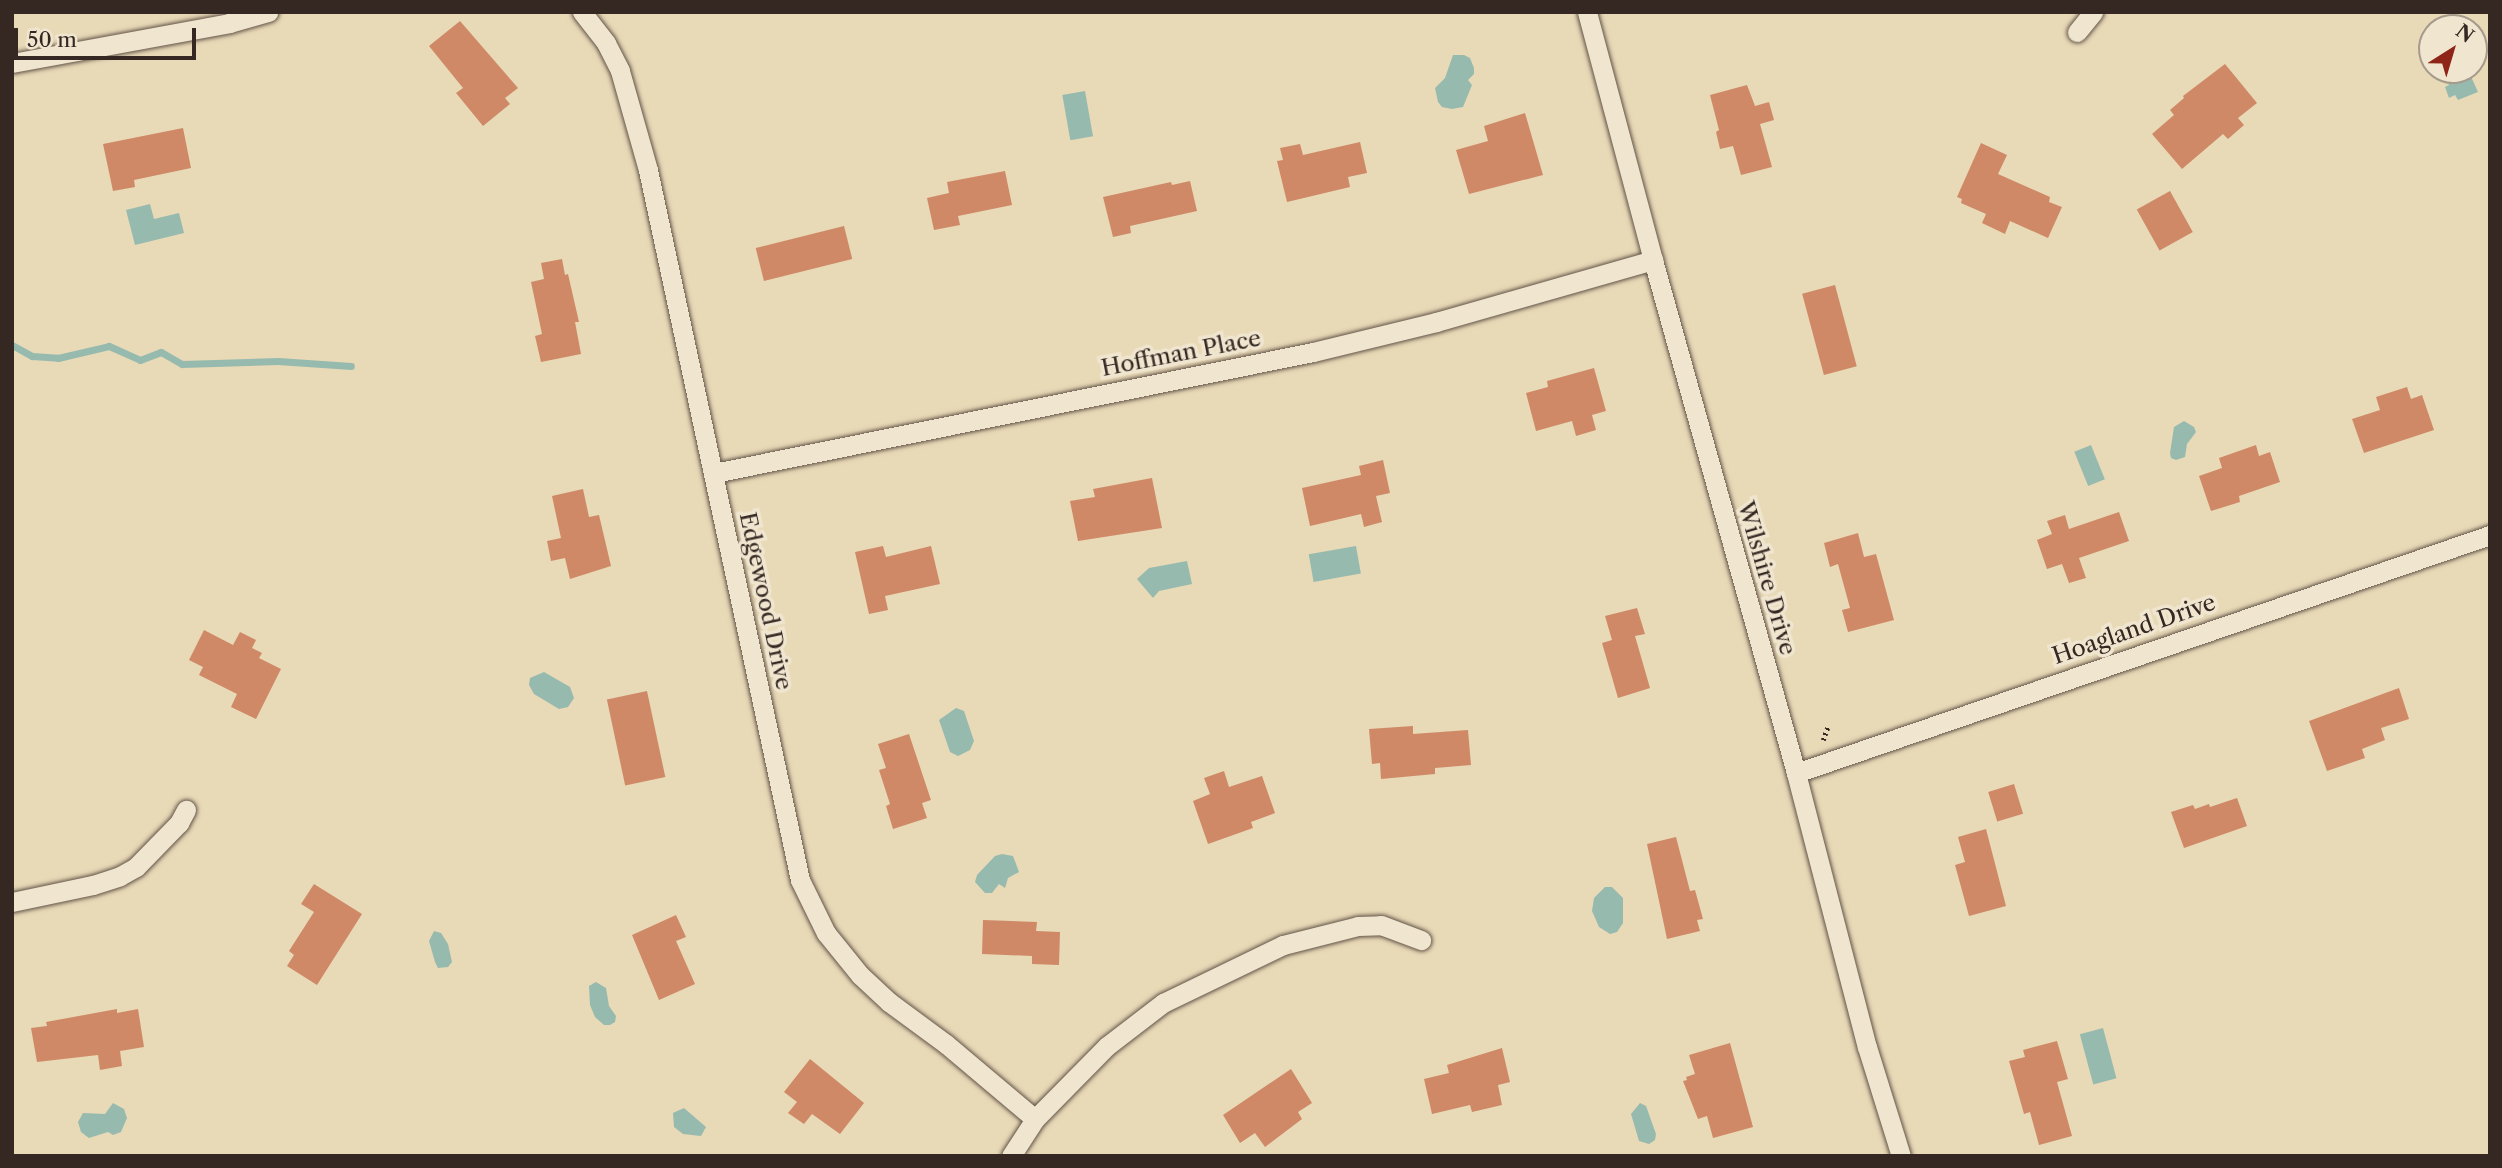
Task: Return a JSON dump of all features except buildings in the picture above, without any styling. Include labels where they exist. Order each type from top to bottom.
[{"type":"street","points":[[12,63],[229,23],[268,12]]},
{"type":"street","name":"Edgewood Drive","points":[[582,12],[606,43],[620,71],[648,170],[682,340],[714,473],[800,880],[826,933],[860,975],[889,1002],[946,1044],[1035,1119]]},
{"type":"street","name":"Wilshire Drive","points":[[1587,12],[1796,773],[1867,1047],[1901,1156]]},
{"type":"street","points":[[2077,32],[2092,12]]},
{"type":"street","name":"Hoffman Place","points":[[714,473],[1313,352],[1425,325],[1653,260]]},
{"type":"street","name":"Hoagland Drive","points":[[1796,773],[2264,610],[2490,535]]},
{"type":"street","points":[[12,902],[93,885],[120,876],[136,867],[179,823],[186,810]]},
{"type":"street","points":[[1011,1156],[1035,1119],[1107,1046],[1163,1003],[1283,945],[1358,926],[1381,925],[1421,940]]},
{"type":"path","points":[[1823,740],[1828,726]]},
{"type":"water","points":[[1453,55],[1470,58],[1474,74],[1468,80],[1472,85],[1463,107],[1452,109],[1442,107],[1435,88],[1445,78]]},
{"type":"water","points":[[2474,84],[2478,92],[2458,100],[2455,95],[2449,98],[2445,87]]},
{"type":"water","points":[[1085,91],[1093,136],[1070,140],[1062,95]]},
{"type":"water","points":[[150,204],[154,219],[179,213],[184,233],[135,245],[126,210]]},
{"type":"water","points":[[2184,421],[2194,427],[2196,432],[2187,444],[2185,457],[2176,460],[2171,458],[2170,453],[2174,427]]},
{"type":"water","points":[[2091,445],[2105,479],[2088,486],[2074,452]]},
{"type":"water","points":[[1356,546],[1361,574],[1314,582],[1309,554]]},
{"type":"water","points":[[1187,561],[1192,584],[1159,591],[1153,598],[1137,579],[1149,568]]},
{"type":"water","points":[[544,672],[570,687],[574,698],[568,707],[559,709],[534,694],[529,685],[530,678]]},
{"type":"water","points":[[956,708],[964,711],[974,741],[970,750],[958,756],[950,752],[939,720]]},
{"type":"water","points":[[995,856],[1013,856],[1019,872],[1008,878],[1005,888],[999,884],[992,893],[985,893],[975,882],[977,875]]},
{"type":"water","points":[[1605,887],[1612,887],[1623,898],[1623,923],[1617,932],[1610,934],[1599,927],[1592,911],[1594,898]]},
{"type":"water","points":[[434,931],[441,933],[448,944],[452,962],[448,967],[438,968],[435,962],[429,941]]},
{"type":"water","points":[[596,982],[606,988],[609,1006],[616,1016],[615,1022],[610,1025],[604,1025],[595,1017],[590,1005],[589,986]]},
{"type":"water","points":[[2103,1028],[2116,1078],[2093,1084],[2080,1034]]},
{"type":"water","points":[[113,1103],[124,1109],[127,1118],[121,1132],[113,1135],[108,1132],[89,1138],[81,1132],[78,1122],[83,1113],[105,1114]]},
{"type":"water","points":[[1640,1103],[1646,1106],[1656,1134],[1655,1140],[1649,1144],[1639,1141],[1631,1114]]},
{"type":"water","points":[[684,1108],[706,1127],[701,1136],[683,1134],[674,1127],[673,1113]]},
{"type":"waterway","points":[[12,345],[32,356],[58,358],[109,346],[140,360],[161,352],[182,364],[278,361],[351,366]]}]
